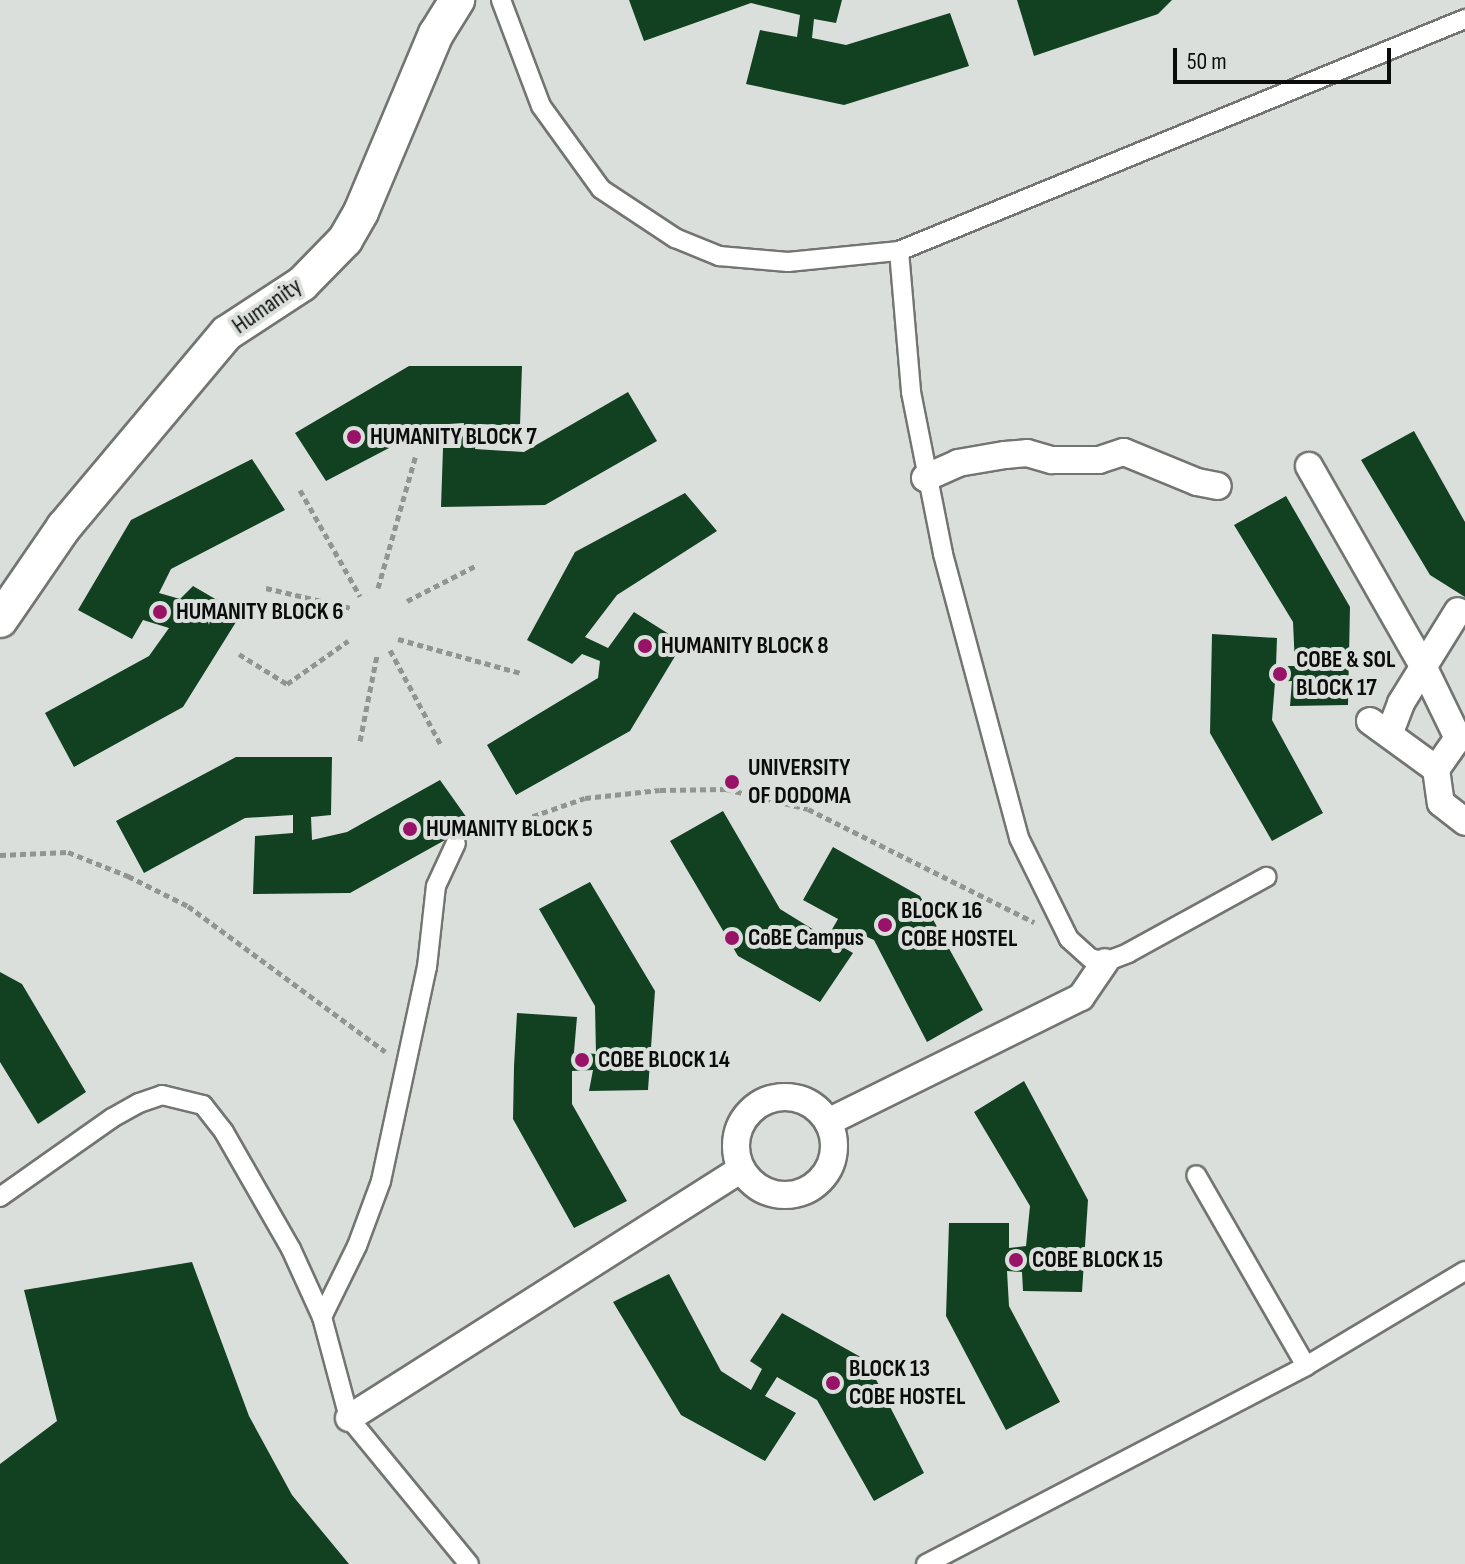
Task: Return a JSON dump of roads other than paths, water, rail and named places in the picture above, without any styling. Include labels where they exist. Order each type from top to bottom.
[{"type":"street","name":"Humanity","points":[[0,620],[64,527],[227,333],[302,284],[345,240],[361,212],[436,34],[457,0]]},
{"type":"street","points":[[925,478],[958,463],[1005,455],[1027,453],[1052,460],[1099,460],[1124,452],[1197,482],[1218,486]]},
{"type":"street","points":[[1309,466],[1462,737],[1436,769]]},
{"type":"street","points":[[1458,611],[1380,726],[1436,769],[1441,803],[1465,822]]},
{"type":"street","points":[[828,1122],[1081,997],[1105,962]]},
{"type":"street","points":[[787,1096],[811,1104],[828,1122],[834,1148],[831,1160],[827,1172],[807,1190],[783,1195],[770,1192],[758,1188],[741,1169],[735,1144],[743,1119],[762,1102],[787,1096]]},
{"type":"street","points":[[349,1418],[741,1169]]},
{"type":"lane","points":[[501,0],[541,106],[601,189],[675,238],[719,256],[788,262],[899,251],[1465,19]]},
{"type":"lane","points":[[899,251],[911,392],[925,478],[1019,838],[1069,939],[1090,958],[1105,962],[1128,953],[1266,877]]},
{"type":"lane","points":[[322,1317],[357,1246],[381,1181],[404,1062],[427,967],[436,886],[456,843]]},
{"type":"lane","points":[[0,1197],[112,1118],[162,1095],[181,1097],[203,1105],[224,1132],[280,1225],[322,1317],[349,1418],[469,1564]]},
{"type":"lane","points":[[1196,1175],[1306,1366]]},
{"type":"lane","points":[[926,1564],[1306,1366],[1465,1271]]},
{"type":"place","name":"HUMANITY BLOCK 7","points":[[354,437]]},
{"type":"place","name":"HUMANITY BLOCK 6","points":[[160,612]]},
{"type":"place","name":"HUMANITY BLOCK 8","points":[[645,646]]},
{"type":"place","name":"COBE & SOL BLOCK 17","points":[[1280,674]]},
{"type":"place","name":"UNIVERSITY OF DODOMA","points":[[732,782]]},
{"type":"place","name":"HUMANITY BLOCK 5","points":[[410,829]]},
{"type":"place","name":"BLOCK 16 COBE HOSTEL","points":[[885,925]]},
{"type":"place","name":"CoBE Campus","points":[[732,938]]},
{"type":"place","name":"COBE BLOCK 14","points":[[582,1060]]},
{"type":"place","name":"COBE BLOCK 15","points":[[1016,1260]]},
{"type":"place","name":"BLOCK 13 COBE HOSTEL","points":[[833,1383]]}]
